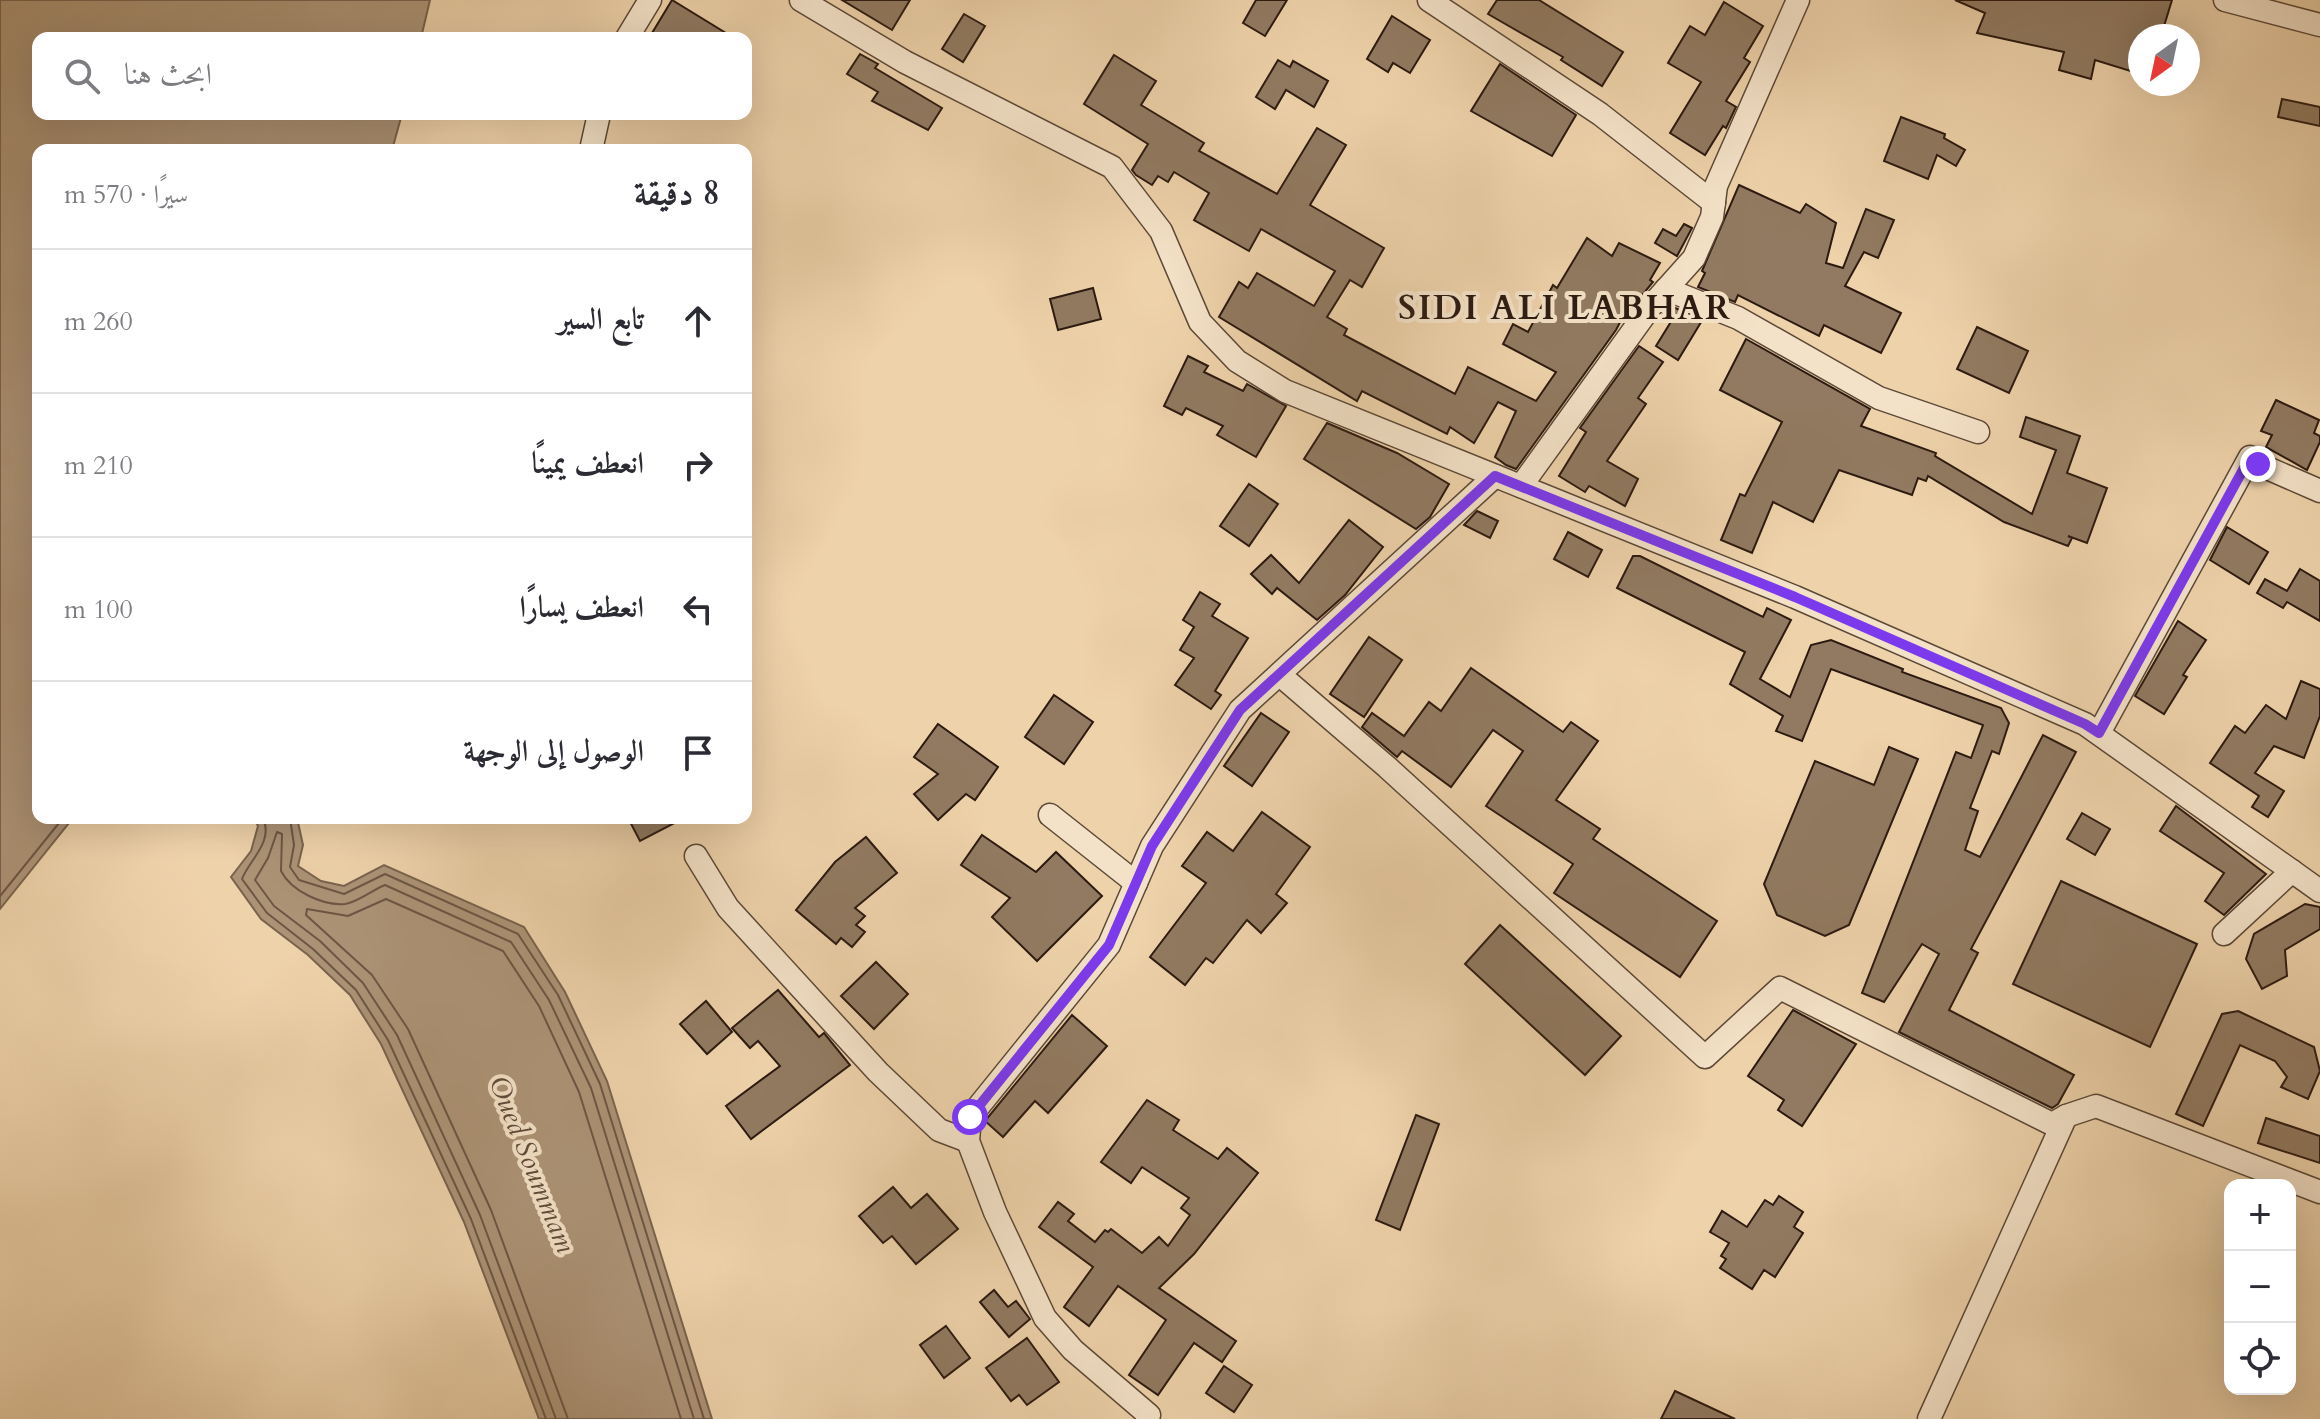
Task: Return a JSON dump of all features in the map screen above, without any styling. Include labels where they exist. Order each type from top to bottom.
[{"type":"street","points":[[631,32],[650,0]]},
{"type":"street","points":[[801,0],[905,62],[1112,167],[1161,231],[1200,322],[1237,361],[1285,391],[1810,603],[2085,724],[2320,891]]},
{"type":"street","points":[[1429,0],[1600,114],[1710,194]]},
{"type":"street","points":[[1521,486],[1666,289],[1694,258],[1712,217],[1710,194],[1798,0]]},
{"type":"street","points":[[2225,0],[2320,25]]},
{"type":"street","points":[[592,144],[598,120]]},
{"type":"street","points":[[1666,289],[1738,318],[1879,398],[1978,432]]},
{"type":"street","points":[[2099,733],[2250,457],[2258,464],[2320,491]]},
{"type":"street","points":[[939,1130],[970,1117],[1109,945],[1152,846],[1240,710],[1495,476]]},
{"type":"street","points":[[1280,675],[1387,767],[1705,1057],[1780,988],[2052,1124],[2096,1106],[2320,1192]]},
{"type":"street","points":[[1050,815],[1136,883]]},
{"type":"street","points":[[696,856],[728,908],[878,1072],[939,1130],[968,1141]]},
{"type":"street","points":[[2224,934],[2292,871]]},
{"type":"street","points":[[1929,1419],[2066,1116]]},
{"type":"street","points":[[970,1117],[968,1141],[995,1212],[1045,1318],[1073,1350],[1152,1418]]},
{"type":"water","points":[[0,0],[430,0],[422,32],[32,32],[32,120],[400,120],[394,144],[32,144],[32,824],[68,824],[0,909]]},
{"type":"water","name":"Oued Soummam","points":[[298,824],[303,845],[298,866],[321,881],[344,886],[384,865],[524,927],[565,992],[607,1081],[712,1419],[539,1419],[464,1222],[381,1044],[350,995],[308,955],[261,919],[231,877],[251,851],[258,826]]},
{"type":"building","points":[[672,0],[724,32],[653,32]]},
{"type":"building","points":[[842,0],[910,0],[892,30]]},
{"type":"building","points":[[1256,0],[1287,0],[1265,36],[1243,23]]},
{"type":"building","points":[[1497,0],[1539,0],[1623,52],[1602,86],[1561,60],[1563,57],[1488,14]]},
{"type":"building","points":[[1955,0],[2172,0],[2165,24],[2128,24],[2128,70],[2095,60],[2091,79],[2059,70],[2064,52],[1977,33],[1985,13]]},
{"type":"building","points":[[1724,2],[1763,26],[1744,58],[1750,62],[1726,101],[1736,107],[1726,128],[1723,126],[1705,155],[1670,133],[1701,82],[1668,63],[1690,26],[1705,35]]},
{"type":"building","points":[[964,14],[985,26],[963,62],[942,49]]},
{"type":"building","points":[[1392,16],[1430,40],[1410,73],[1393,63],[1388,72],[1367,59]]},
{"type":"building","points":[[860,54],[878,64],[875,68],[942,108],[928,130],[872,101],[878,92],[847,74]]},
{"type":"building","points":[[1114,55],[1156,81],[1141,105],[1204,143],[1199,151],[1277,194],[1317,128],[1346,145],[1310,205],[1384,248],[1362,287],[1350,280],[1327,317],[1347,329],[1344,335],[1455,394],[1468,367],[1536,401],[1556,372],[1503,344],[1513,324],[1528,332],[1553,285],[1557,288],[1587,238],[1612,256],[1619,243],[1660,263],[1650,280],[1653,282],[1639,299],[1634,296],[1616,330],[1516,469],[1506,465],[1495,457],[1516,411],[1498,402],[1474,443],[1450,427],[1447,434],[1362,391],[1357,401],[1219,317],[1239,282],[1248,288],[1257,273],[1314,306],[1335,271],[1261,229],[1249,251],[1194,220],[1209,193],[1174,172],[1168,182],[1158,176],[1152,185],[1136,175],[1132,170],[1148,144],[1084,104]]},
{"type":"building","points":[[1278,60],[1290,67],[1293,61],[1328,81],[1314,107],[1286,90],[1275,109],[1256,97]]},
{"type":"building","points":[[1500,64],[1576,115],[1552,156],[1471,111]]},
{"type":"building","points":[[2282,99],[2320,107],[2320,126],[2278,117]]},
{"type":"building","points":[[1901,117],[1945,134],[1944,138],[1965,150],[1956,166],[1937,155],[1928,179],[1884,161]]},
{"type":"building","points":[[1739,185],[1800,213],[1806,204],[1836,223],[1826,263],[1843,268],[1866,209],[1894,220],[1878,258],[1864,252],[1845,286],[1901,313],[1881,353],[1824,325],[1819,336],[1738,295],[1735,302],[1698,287]]},
{"type":"building","points":[[1684,224],[1692,228],[1677,256],[1655,243],[1663,229],[1676,236]]},
{"type":"building","points":[[1093,288],[1101,319],[1058,330],[1050,299]]},
{"type":"building","points":[[1670,306],[1703,319],[1678,360],[1656,346],[1672,320],[1663,314]]},
{"type":"building","points":[[1977,327],[2028,351],[2009,393],[1957,369]]},
{"type":"building","points":[[1746,339],[1870,409],[1861,426],[1936,453],[1935,456],[2032,514],[2056,450],[2020,437],[2026,417],[2080,436],[2067,473],[2107,488],[2087,543],[2068,536],[2072,538],[2068,546],[2004,522],[1928,476],[1926,481],[1918,478],[1912,495],[1839,470],[1813,522],[1773,502],[1752,553],[1721,540],[1740,494],[1745,496],[1782,422],[1720,390]]},
{"type":"building","points":[[1639,346],[1663,362],[1638,398],[1646,404],[1607,461],[1638,479],[1625,506],[1589,486],[1585,492],[1559,476],[1586,432],[1580,428]]},
{"type":"building","points":[[1188,356],[1208,366],[1204,372],[1243,391],[1247,384],[1286,406],[1256,457],[1217,435],[1223,426],[1186,408],[1182,415],[1164,406]]},
{"type":"building","points":[[2276,400],[2319,420],[2314,433],[2320,436],[2320,442],[2307,470],[2266,447],[2272,435],[2261,431]]},
{"type":"building","points":[[1327,423],[1397,453],[1449,484],[1430,517],[1416,529],[1304,459]]},
{"type":"building","points":[[1249,484],[1278,504],[1249,546],[1220,526]]},
{"type":"building","points":[[1477,511],[1498,521],[1490,538],[1464,525]]},
{"type":"building","points":[[1349,520],[1383,547],[1345,595],[1317,620],[1277,588],[1272,594],[1251,574],[1271,555],[1299,583]]},
{"type":"building","points":[[2227,527],[2268,552],[2249,584],[2210,560]]},
{"type":"building","points":[[1568,532],[1602,550],[1588,577],[1554,559]]},
{"type":"building","points":[[1633,556],[1640,556],[1763,617],[1767,608],[1791,620],[1760,679],[1790,697],[1811,645],[1831,640],[1903,669],[1902,672],[2001,708],[2009,723],[1999,754],[1992,751],[1970,808],[1978,811],[1965,850],[1980,857],[2043,735],[2076,752],[1971,949],[1978,953],[1949,1010],[2074,1075],[2058,1104],[2052,1108],[1899,1032],[1939,954],[1922,944],[1884,1002],[1862,993],[1956,752],[1971,758],[1983,725],[1831,669],[1802,741],[1776,731],[1783,716],[1730,684],[1745,652],[1617,588]]},
{"type":"building","points":[[2300,569],[2320,581],[2320,621],[2287,602],[2283,608],[2257,593],[2265,579],[2287,591]]},
{"type":"building","points":[[1200,592],[1220,604],[1212,616],[1248,638],[1215,691],[1221,695],[1211,709],[1175,685],[1194,658],[1180,650],[1194,627],[1183,620]]},
{"type":"building","points":[[2178,621],[2206,640],[2183,675],[2187,677],[2164,714],[2135,696]]},
{"type":"building","points":[[1369,637],[1402,660],[1364,717],[1330,694]]},
{"type":"building","points":[[1471,668],[1563,732],[1571,722],[1598,741],[1556,800],[1600,829],[1593,839],[1717,921],[1680,977],[1554,893],[1573,864],[1486,806],[1523,751],[1493,730],[1451,787],[1402,751],[1397,757],[1362,727],[1372,713],[1404,736],[1429,702],[1441,711]]},
{"type":"building","points":[[2301,681],[2320,689],[2320,716],[2304,758],[2274,746],[2255,773],[2284,791],[2268,817],[2252,807],[2259,796],[2210,763],[2235,726],[2245,733],[2266,705],[2286,719]]},
{"type":"building","points":[[1054,695],[1093,722],[1064,764],[1025,737]]},
{"type":"building","points":[[1261,713],[1289,732],[1252,786],[1224,766]]},
{"type":"building","points":[[938,724],[998,767],[975,800],[966,794],[938,820],[914,794],[938,774],[914,757]]},
{"type":"building","points":[[1889,747],[1918,759],[1849,925],[1825,936],[1777,915],[1764,884],[1815,761],[1874,785]]},
{"type":"building","points":[[2176,806],[2266,874],[2224,915],[2205,901],[2224,873],[2160,831]]},
{"type":"building","points":[[1262,812],[1310,847],[1276,894],[1287,903],[1261,933],[1247,920],[1213,963],[1206,958],[1185,985],[1150,957],[1206,883],[1182,866],[1207,832],[1233,851]]},
{"type":"building","points":[[2082,813],[2110,829],[2095,855],[2067,839]]},
{"type":"building","points":[[631,824],[673,824],[640,841]]},
{"type":"building","points":[[982,835],[1036,872],[1056,852],[1102,896],[1037,961],[992,917],[1010,898],[961,865]]},
{"type":"building","points":[[866,837],[897,873],[855,908],[865,916],[856,925],[865,932],[852,947],[841,938],[836,944],[796,910],[835,862]]},
{"type":"building","points":[[2061,881],[2197,944],[2150,1047],[2013,984]]},
{"type":"building","points":[[2305,904],[2320,907],[2320,929],[2285,950],[2287,976],[2262,989],[2246,959],[2254,934]]},
{"type":"building","points":[[1500,925],[1621,1036],[1585,1075],[1465,964]]},
{"type":"building","points":[[876,962],[908,994],[874,1029],[841,996]]},
{"type":"building","points":[[778,990],[819,1037],[824,1033],[850,1065],[751,1139],[726,1106],[780,1066],[758,1041],[750,1048],[732,1028]]},
{"type":"building","points":[[706,1001],[732,1032],[707,1054],[680,1024]]},
{"type":"building","points":[[1793,1010],[1856,1044],[1802,1126],[1778,1110],[1784,1100],[1748,1076]]},
{"type":"building","points":[[2238,1011],[2314,1047],[2320,1071],[2308,1099],[2281,1087],[2287,1077],[2275,1061],[2240,1045],[2203,1126],[2176,1114],[2222,1014]]},
{"type":"building","points":[[1072,1015],[1107,1046],[1048,1113],[1035,1101],[1003,1137],[985,1121]]},
{"type":"building","points":[[1147,1100],[1179,1120],[1173,1130],[1218,1159],[1227,1148],[1258,1173],[1194,1254],[1159,1288],[1236,1341],[1222,1362],[1194,1343],[1158,1395],[1129,1375],[1166,1320],[1118,1286],[1089,1326],[1064,1307],[1093,1267],[1039,1227],[1058,1202],[1074,1214],[1068,1221],[1095,1242],[1105,1230],[1108,1232],[1111,1229],[1142,1253],[1159,1237],[1168,1246],[1190,1215],[1181,1208],[1189,1198],[1142,1167],[1131,1183],[1101,1162]]},
{"type":"building","points":[[1416,1115],[1439,1124],[1400,1230],[1376,1220]]},
{"type":"building","points":[[2266,1118],[2320,1136],[2320,1163],[2258,1143]]},
{"type":"building","points":[[893,1187],[911,1208],[927,1194],[958,1229],[916,1264],[892,1236],[883,1243],[859,1216]]},
{"type":"building","points":[[1779,1196],[1803,1212],[1794,1227],[1803,1233],[1775,1277],[1764,1270],[1752,1289],[1720,1268],[1726,1259],[1721,1256],[1729,1243],[1710,1232],[1722,1211],[1747,1227],[1765,1200],[1773,1205]]},
{"type":"building","points":[[994,1290],[1008,1307],[1016,1301],[1030,1319],[1009,1337],[980,1302]]},
{"type":"building","points":[[946,1326],[970,1358],[944,1378],[920,1345]]},
{"type":"building","points":[[1027,1338],[1059,1382],[1027,1405],[1019,1395],[1011,1401],[986,1368]]},
{"type":"building","points":[[1224,1366],[1252,1385],[1234,1412],[1206,1393]]},
{"type":"building","points":[[1675,1391],[1735,1419],[1661,1419]]},
{"type":"district","name":"SIDI ALI LABHAR","points":[[1565,307]]},
{"type":"route","points":[[970,1117],[1109,945],[1152,846],[1240,710],[1495,476],[1795,597],[2085,724],[2099,733],[2250,457],[2258,464]]}]
